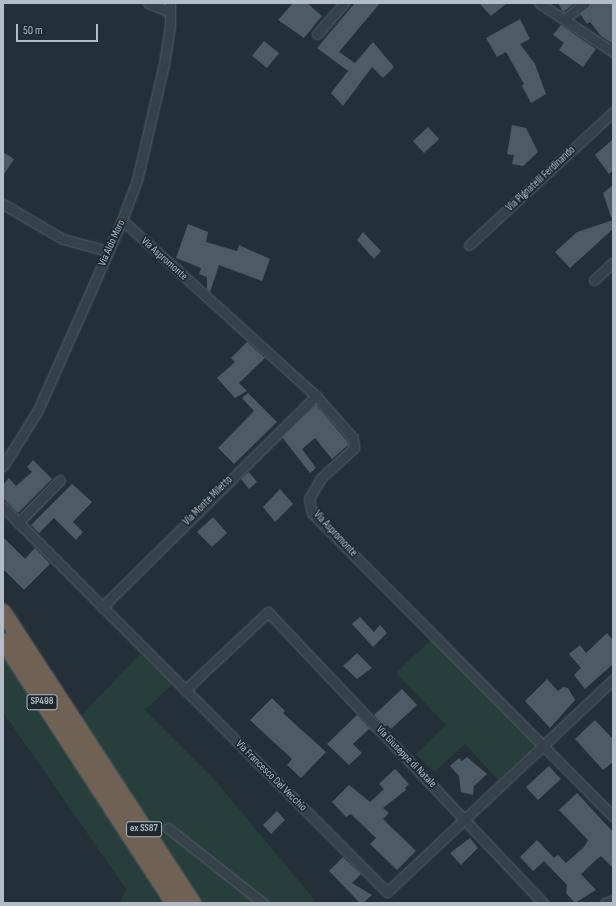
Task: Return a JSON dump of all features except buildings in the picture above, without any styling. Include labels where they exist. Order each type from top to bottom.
[{"type":"highway","name":"ex SS87","points":[[3,612],[174,903]]},
{"type":"highway","name":"SP498","points":[[3,641],[88,758]]},
{"type":"highway","name":"ex SS87","points":[[88,758],[193,903]]},
{"type":"street","points":[[148,3],[169,7]]},
{"type":"street","points":[[317,34],[344,3]]},
{"type":"street","points":[[539,3],[554,7],[564,19],[613,52]]},
{"type":"street","points":[[564,19],[585,3]]},
{"type":"street","name":"Via Aldo Moro","points":[[3,466],[38,410],[122,220],[137,180],[164,64],[170,25],[169,7]]},
{"type":"street","name":"Via Pignatelli Ferdinando","points":[[469,246],[613,112]]},
{"type":"street","points":[[3,204],[63,239],[108,251]]},
{"type":"street","name":"Via Aspromonte","points":[[122,220],[316,396],[353,438],[354,448],[320,478],[309,499],[312,513],[544,745]]},
{"type":"street","points":[[594,280],[613,262]]},
{"type":"street","name":"Via Monte Miletto","points":[[102,607],[316,396]]},
{"type":"street","points":[[18,523],[60,480]]},
{"type":"street","name":"Via Francesco Del Vecchio","points":[[3,507],[387,892],[613,680]]},
{"type":"street","name":"Via Giuseppe di Natale","points":[[185,690],[268,612],[543,903]]},
{"type":"street","points":[[544,745],[613,816]]},
{"type":"street","points":[[168,828],[263,903]]},
{"type":"street","points":[[605,903],[613,900]]},
{"type":"green space","points":[[433,638],[536,744],[498,780],[465,744],[434,772],[416,754],[446,725],[396,673]]},
{"type":"green space","points":[[140,654],[173,684],[145,710],[213,778],[317,903],[120,903],[126,889],[3,712],[3,657],[55,737],[81,716]]}]
